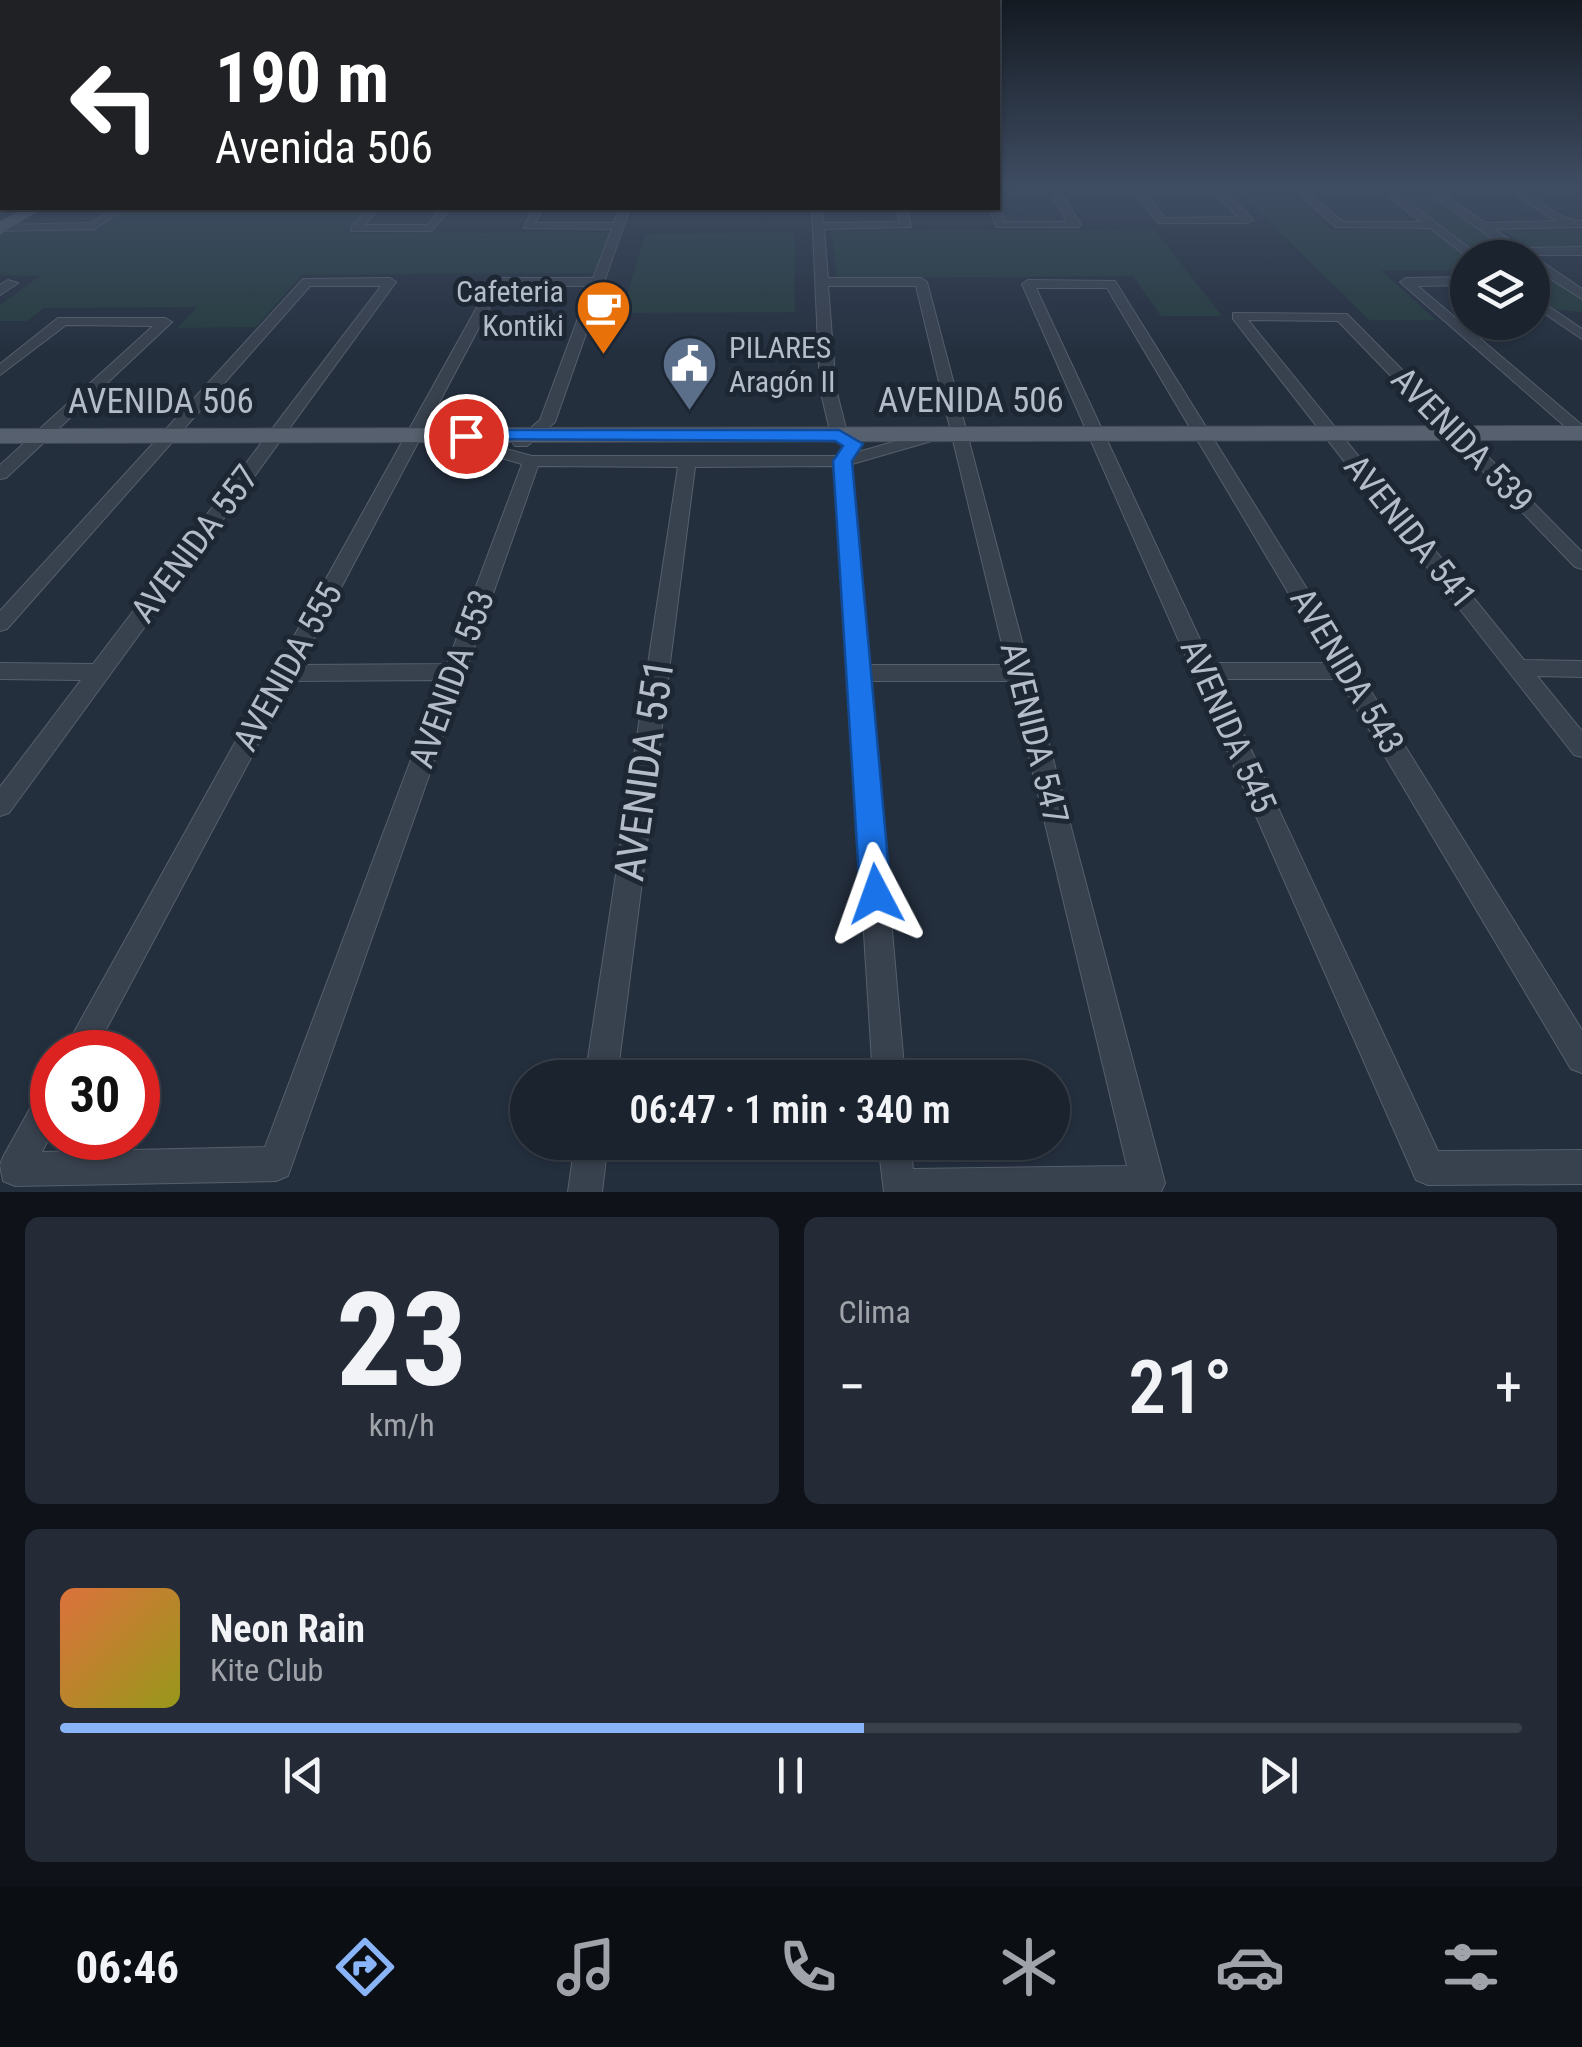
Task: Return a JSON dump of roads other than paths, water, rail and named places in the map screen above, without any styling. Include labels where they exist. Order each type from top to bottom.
[{"type":"main road","name":"AVENIDA 506","points":[[0,436],[425,435],[528,449],[839,436],[1582,433]]},
{"type":"street","name":"AVENIDA 553","points":[[30,1140],[15,1168],[276,1164],[454,672],[528,449],[548,422],[612,243]]},
{"type":"street","points":[[819,243],[828,389],[839,436],[854,444],[843,461],[888,1060]]},
{"type":"street","points":[[1550,254],[1582,251]]},
{"type":"street","points":[[1550,273],[1582,295]]},
{"type":"street","name":"AVENIDA 557","points":[[0,806],[390,282],[307,282],[169,436]]},
{"type":"street","name":"AVENIDA 555","points":[[90,1030],[284,673],[425,435],[497,282],[598,282]]},
{"type":"street","name":"AVENIDA 547","points":[[822,282],[921,282],[948,435],[1020,673],[1148,1184],[898,1186],[896,1160]]},
{"type":"street","points":[[1450,282],[1406,282],[1450,320]]},
{"type":"street","name":"AVENIDA 543","points":[[1028,284],[1111,284],[1582,1058]]},
{"type":"street","name":"AVENIDA 545","points":[[1028,284],[1428,1168],[1582,1167]]},
{"type":"street","points":[[1550,311],[1582,335]]},
{"type":"street","name":"AVENIDA 539","points":[[1238,316],[1342,318],[1582,563]]},
{"type":"street","name":"AVENIDA 541","points":[[1238,316],[1582,748]]},
{"type":"street","points":[[1558,317],[1582,317]]},
{"type":"street","points":[[0,372],[62,320],[164,322],[0,474]]},
{"type":"street","points":[[1474,340],[1582,433]]},
{"type":"street","points":[[528,449],[687,462],[843,461],[948,435]]},
{"type":"street","points":[[0,624],[169,436]]},
{"type":"street","name":"AVENIDA 551","points":[[604,1060],[687,462]]},
{"type":"street","points":[[1518,668],[1582,669]]},
{"type":"street","points":[[1203,671],[1347,671]]},
{"type":"street","points":[[0,672],[100,672]]},
{"type":"street","points":[[284,673],[454,672]]},
{"type":"street","points":[[859,673],[1020,673]]},
{"type":"street","points":[[585,1192],[589,1160]]},
{"type":"place","name":"Cafeteria Kontiki","points":[[603,357]]},
{"type":"place","name":"PILARES Aragón II","points":[[690,413]]}]
